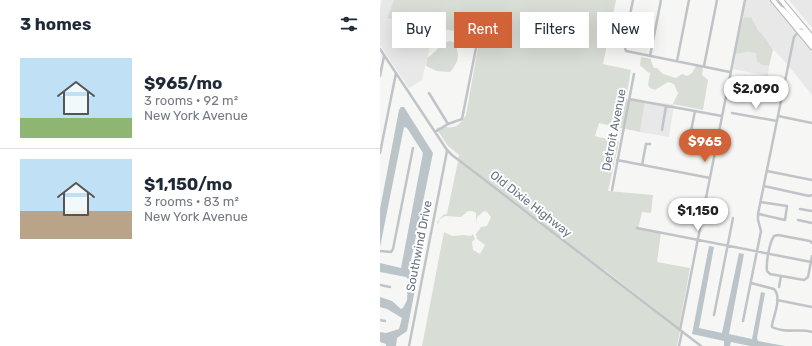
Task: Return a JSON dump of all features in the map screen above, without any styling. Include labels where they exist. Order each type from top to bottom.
[{"type":"highway","points":[[773,0],[812,47]]},
{"type":"highway","points":[[781,0],[812,37]]},
{"type":"highway","points":[[780,8],[785,10],[798,25],[803,26]]},
{"type":"highway","points":[[799,31],[803,32],[812,42]]},
{"type":"street","points":[[633,0],[624,48],[626,51],[730,72]]},
{"type":"street","points":[[650,56],[661,0]]},
{"type":"street","points":[[677,61],[689,0]]},
{"type":"street","points":[[704,66],[717,0]]},
{"type":"street","points":[[679,346],[698,239],[745,0]]},
{"type":"street","points":[[743,321],[761,231],[758,214],[794,38],[799,31]]},
{"type":"street","name":"Old Dixie Highway","points":[[380,48],[452,156],[701,346]]},
{"type":"street","points":[[435,132],[448,124],[462,119],[476,48]]},
{"type":"street","points":[[380,76],[384,55]]},
{"type":"street","points":[[380,153],[396,73]]},
{"type":"street","name":"Detroit Avenue","points":[[612,190],[634,74]]},
{"type":"street","points":[[429,93],[448,124]]},
{"type":"street","points":[[629,98],[722,116]]},
{"type":"street","points":[[662,130],[666,106]]},
{"type":"street","points":[[690,136],[695,111]]},
{"type":"street","points":[[732,112],[777,121]]},
{"type":"street","points":[[778,116],[812,123]]},
{"type":"street","points":[[642,165],[646,144],[650,144]]},
{"type":"street","points":[[380,251],[391,252],[393,249],[413,148]]},
{"type":"street","name":"Southwind Drive","points":[[409,346],[447,150]]},
{"type":"street","points":[[618,160],[710,178]]},
{"type":"street","points":[[767,171],[812,180]]},
{"type":"street","points":[[764,186],[809,196],[812,195]]},
{"type":"street","points":[[758,214],[785,220],[786,218],[787,206],[761,202]]},
{"type":"street","points":[[800,208],[812,210]]},
{"type":"street","points":[[714,316],[733,218]]},
{"type":"street","points":[[798,220],[812,223]]},
{"type":"street","points":[[636,228],[728,244],[811,262]]},
{"type":"street","points":[[812,243],[810,241],[776,235],[772,240],[767,271],[770,274],[804,280],[808,277],[812,256]]},
{"type":"street","points":[[779,286],[781,276]]},
{"type":"street","points":[[751,283],[777,291],[777,300],[772,328],[788,332],[802,330],[812,332]]},
{"type":"street","points":[[380,285],[390,287]]},
{"type":"street","points":[[777,300],[812,307]]},
{"type":"street","points":[[380,320],[385,321]]},
{"type":"shaded area","points":[[382,0],[394,0],[387,18],[392,19],[392,48],[429,48],[422,80],[409,88],[380,45],[380,8]]},
{"type":"shaded area","points":[[394,0],[616,0],[614,12],[597,12],[597,48],[606,48],[603,64],[631,70],[626,99],[645,102],[640,132],[599,123],[595,136],[619,142],[608,191],[653,195],[651,213],[642,212],[638,229],[661,232],[657,262],[690,268],[679,328],[458,159],[459,155],[448,146],[436,128],[455,126],[462,121],[466,115],[478,48],[512,48],[512,12],[454,12],[454,31],[446,29],[446,12],[392,12],[392,19],[387,18]]},
{"type":"shaded area","points":[[746,0],[772,0],[812,51],[812,95],[772,48],[758,30],[752,18],[738,54],[742,52],[756,53],[763,65],[769,66],[768,76],[733,69]]},
{"type":"shaded area","points":[[789,0],[812,0],[812,28],[793,5]]},
{"type":"shaded area","points":[[745,17],[752,18],[758,30],[773,50],[769,66],[763,65],[757,61],[756,53],[747,52],[735,54],[743,19]]},
{"type":"shaded area","points":[[450,41],[454,43],[454,48],[457,48],[458,51],[457,61],[450,72],[437,71],[426,66],[427,58],[438,48],[446,48],[446,42]]},
{"type":"shaded area","points":[[641,57],[651,59],[654,68],[657,68],[663,74],[676,78],[682,74],[687,76],[692,73],[696,66],[701,65],[703,69],[702,75],[708,80],[703,110],[673,104],[678,93],[674,84],[668,82],[655,90],[650,88],[648,85],[650,73],[640,66]]},
{"type":"shaded area","points":[[645,102],[674,104],[669,137],[640,132]]},
{"type":"shaded area","points":[[401,107],[404,107],[433,153],[409,270],[415,273],[417,279],[407,331],[397,338],[396,346],[386,346],[386,344],[380,342],[380,332],[386,333],[399,329],[402,318],[387,309],[380,307],[380,297],[392,301],[401,309],[403,308],[407,300],[408,279],[406,277],[380,272],[380,263],[401,268],[423,153],[407,128],[404,127],[380,247],[380,209],[399,110]]},
{"type":"shaded area","points":[[458,161],[680,331],[677,346],[422,346],[444,232],[452,236],[471,236],[473,234],[475,239],[472,242],[473,250],[480,254],[485,245],[477,239],[476,234],[481,227],[487,226],[491,217],[484,211],[477,217],[476,225],[476,213],[468,211],[461,217],[445,216],[439,220],[438,225],[437,222],[443,215],[447,214]]},
{"type":"shaded area","points":[[709,246],[714,247],[699,328],[722,333],[739,253],[744,254],[729,334],[752,339],[761,292],[765,293],[757,338],[758,341],[785,346],[750,346],[731,342],[730,346],[724,346],[724,341],[692,334]]}]
